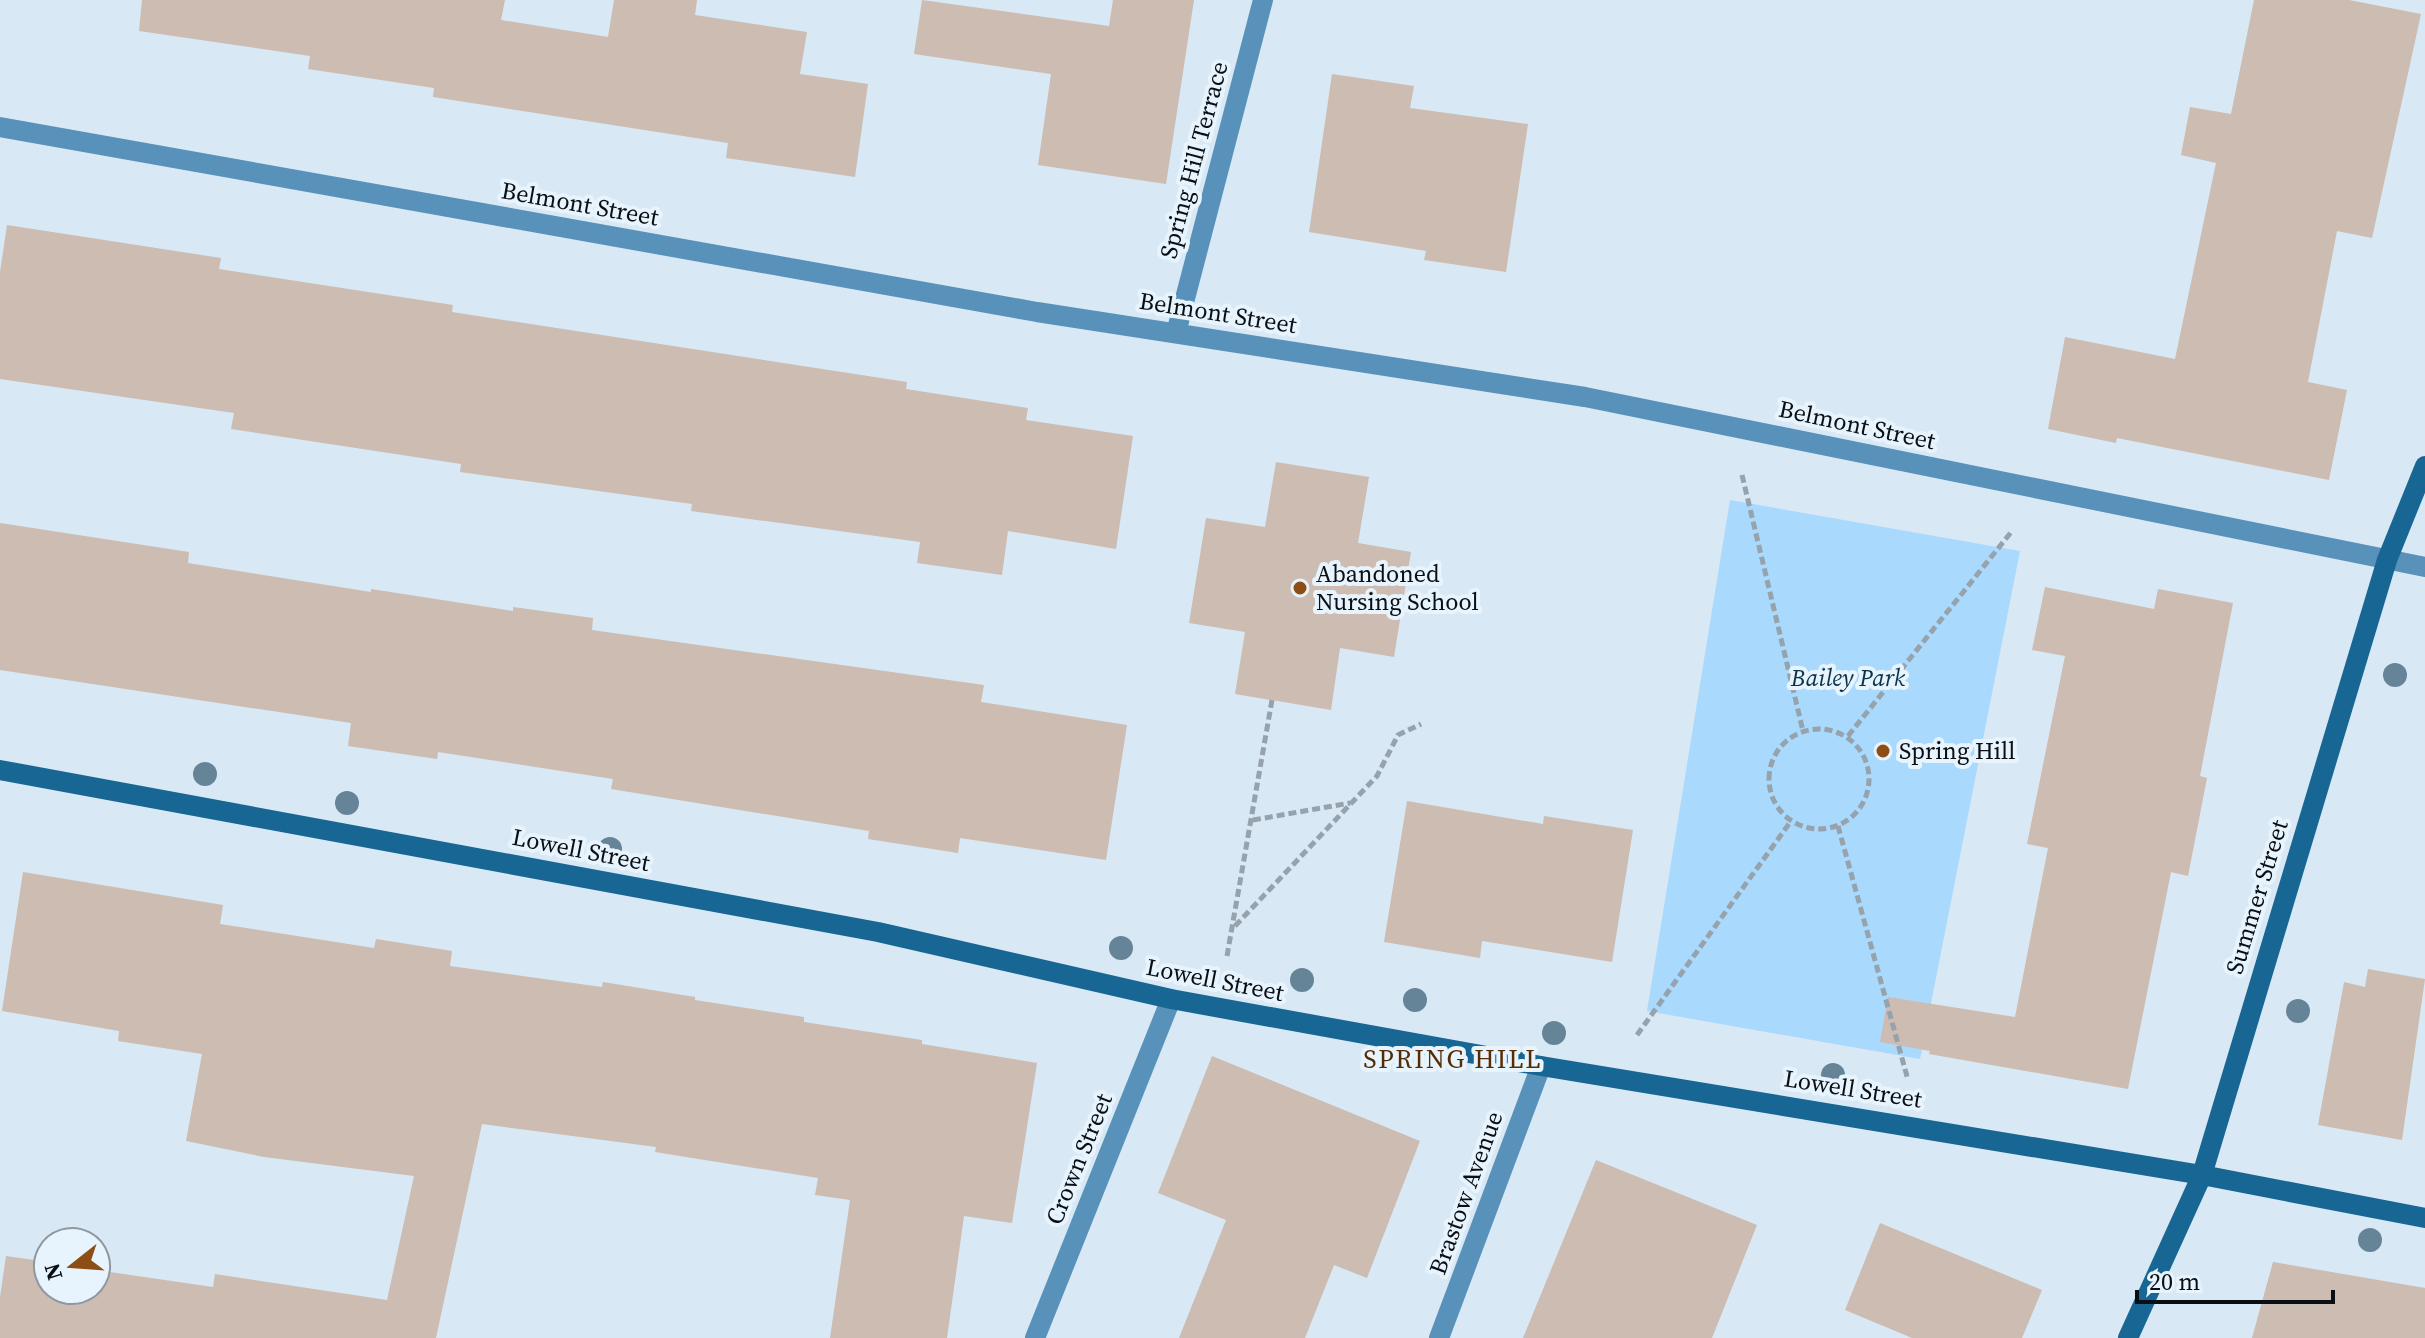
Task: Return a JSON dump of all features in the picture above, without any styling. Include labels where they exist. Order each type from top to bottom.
[{"type":"street","name":"Spring Hill Terrace","points":[[1176,333],[1263,0]]},
{"type":"street","name":"Belmont Street","points":[[0,127],[1037,312],[1571,395],[2425,567]]},
{"type":"street","name":"Summer Street","points":[[2128,1338],[2202,1175],[2387,560],[2425,466]]},
{"type":"street","name":"Lowell Street","points":[[0,770],[878,932],[1171,999],[1541,1066],[1921,1126],[2131,1166],[2202,1175],[2425,1218]]},
{"type":"street","name":"Crown Street","points":[[1035,1338],[1171,999]]},
{"type":"street","name":"Brastow Avenue","points":[[1439,1338],[1541,1066]]},
{"type":"path","points":[[1730,426],[1803,731]]},
{"type":"path","points":[[1848,736],[2044,490]]},
{"type":"path","points":[[1227,956],[1235,926],[1272,700]]},
{"type":"path","points":[[1235,926],[1377,776],[1398,735],[1421,724]]},
{"type":"path","points":[[1820,728],[1848,736],[1865,758],[1869,790],[1863,806],[1838,826],[1821,830],[1791,821],[1774,803],[1769,770],[1775,754],[1786,740],[1803,731],[1820,728]]},
{"type":"path","points":[[1253,820],[1352,803]]},
{"type":"path","points":[[1607,1076],[1791,821]]},
{"type":"path","points":[[1838,826],[1921,1126]]},
{"type":"green space","name":"Bailey Park","points":[[1730,500],[2020,551],[1920,1059],[1647,1011]]},
{"type":"building","points":[[142,0],[505,0],[501,20],[608,37],[614,0],[697,0],[695,15],[807,32],[800,74],[868,84],[855,177],[726,158],[728,143],[433,97],[434,88],[308,69],[310,56],[139,31]]},
{"type":"building","points":[[922,0],[1109,26],[1113,0],[1194,0],[1166,184],[1038,165],[1051,74],[914,54]]},
{"type":"building","points":[[2254,0],[2349,0],[2421,14],[2372,238],[2337,231],[2308,382],[2347,390],[2329,480],[2117,438],[2116,443],[2048,429],[2065,337],[2175,359],[2216,163],[2181,155],[2190,107],[2231,114]]},
{"type":"building","points":[[1332,74],[1414,86],[1410,108],[1528,124],[1506,272],[1424,260],[1426,251],[1309,232]]},
{"type":"building","points":[[7,225],[221,258],[219,269],[453,305],[452,312],[907,382],[906,389],[1028,408],[1026,420],[1133,436],[1116,549],[1008,531],[1002,575],[917,563],[920,542],[691,511],[692,504],[460,472],[461,464],[231,429],[234,413],[0,379],[0,272]]},
{"type":"building","name":"Abandoned Nursing School","points":[[1276,462],[1369,477],[1358,543],[1411,552],[1394,657],[1340,648],[1331,710],[1235,694],[1245,632],[1189,623],[1206,518],[1265,527]]},
{"type":"building","points":[[0,523],[189,552],[188,563],[371,592],[371,589],[513,611],[513,607],[593,618],[592,630],[984,685],[981,702],[1127,725],[1106,860],[960,838],[958,853],[868,839],[869,831],[611,789],[613,779],[438,752],[437,759],[348,746],[351,723],[0,670]]},
{"type":"building","points":[[2045,587],[2154,609],[2158,589],[2233,603],[2200,776],[2207,778],[2188,876],[2171,872],[2128,1089],[1929,1054],[1930,1051],[1880,1042],[1888,997],[2015,1017],[2048,848],[2027,844],[2065,656],[2032,650]]},
{"type":"building","points":[[1407,801],[1543,824],[1544,816],[1633,830],[1612,962],[1482,941],[1480,958],[1384,942]]},
{"type":"building","points":[[23,872],[223,905],[220,924],[374,948],[376,939],[452,951],[450,966],[602,987],[603,982],[695,997],[695,1000],[804,1017],[804,1022],[922,1040],[922,1044],[1037,1063],[1012,1223],[964,1216],[947,1338],[830,1338],[850,1200],[815,1195],[818,1178],[655,1152],[656,1147],[482,1124],[436,1338],[0,1338],[0,1297],[6,1256],[32,1260],[32,1306],[112,1306],[112,1272],[213,1287],[215,1274],[387,1300],[414,1176],[264,1157],[186,1141],[202,1054],[118,1041],[119,1031],[2,1011]]},
{"type":"building","points":[[2368,969],[2425,979],[2402,1140],[2318,1125],[2344,982],[2365,987]]},
{"type":"building","points":[[1212,1056],[1420,1141],[1367,1278],[1334,1265],[1305,1338],[1179,1338],[1226,1220],[1158,1193]]},
{"type":"building","points":[[1596,1160],[1757,1225],[1712,1338],[1523,1338]]},
{"type":"building","points":[[1880,1223],[2042,1290],[2022,1338],[1912,1338],[1845,1310]]},
{"type":"building","points":[[2273,1262],[2425,1288],[2425,1338],[2252,1338]]},
{"type":"place","name":"Abandoned Nursing School","points":[[1300,588]]},
{"type":"place","name":"Spring Hill","points":[[1883,751]]},
{"type":"district","name":"SPRING HILL","points":[[1453,1059]]}]
